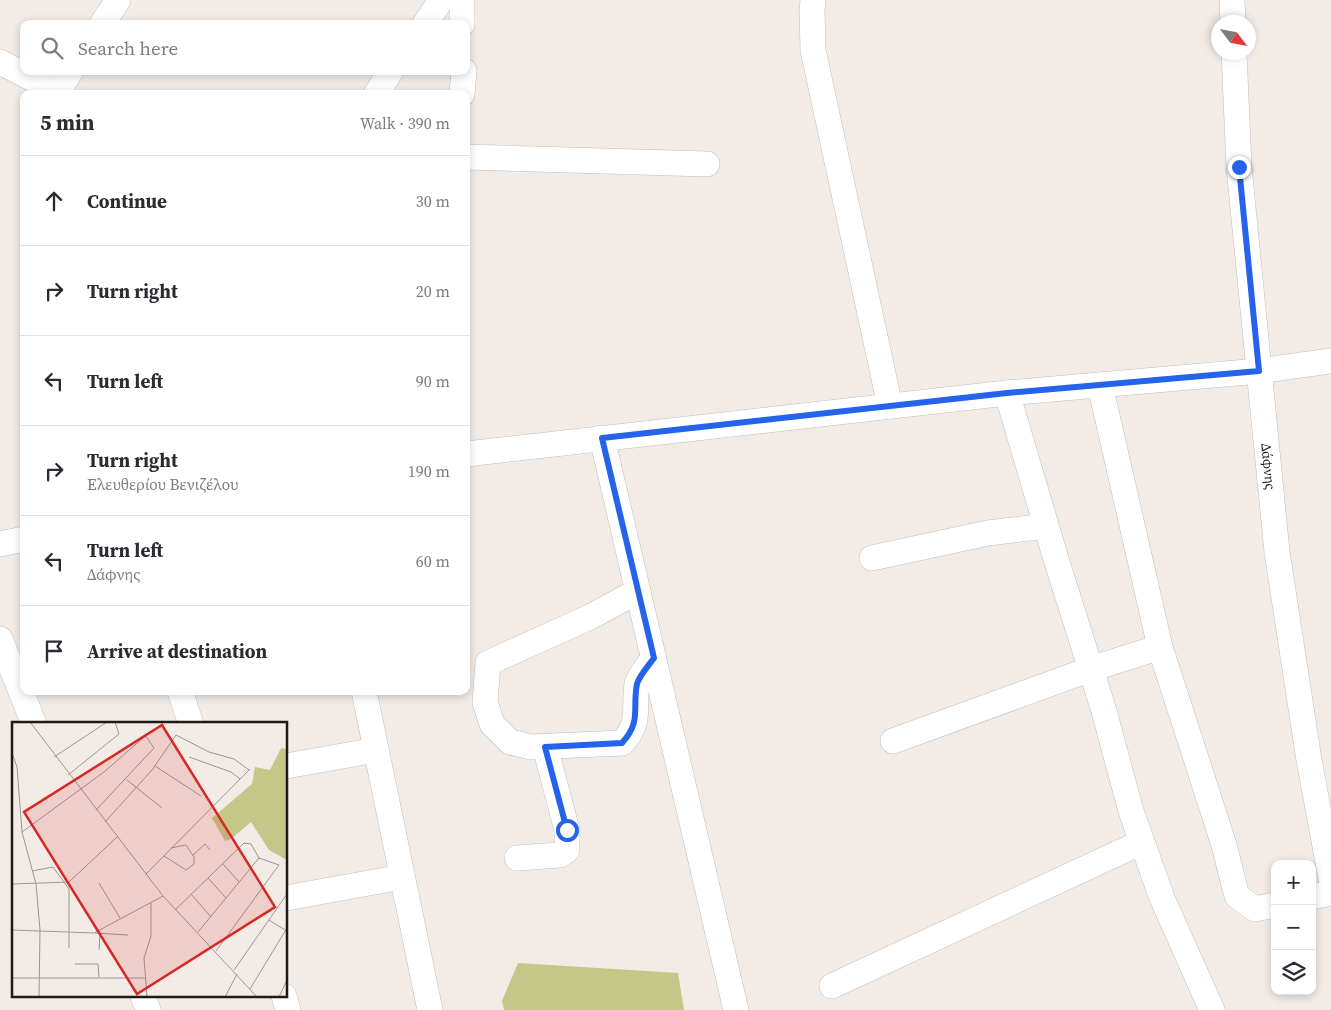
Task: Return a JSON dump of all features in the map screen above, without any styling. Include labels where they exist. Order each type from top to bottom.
[{"type":"street","points":[[105,20],[118,0]]},
{"type":"street","points":[[427,20],[441,0]]},
{"type":"street","points":[[462,0],[462,20]]},
{"type":"street","points":[[813,0],[813,50],[890,406]]},
{"type":"street","points":[[1232,0],[1233,15]]},
{"type":"street","name":"Δάφνης","points":[[1234,60],[1239,167],[1277,552],[1309,760],[1331,878]]},
{"type":"street","points":[[0,62],[20,69]]},
{"type":"street","points":[[36,75],[64,85]]},
{"type":"street","points":[[379,90],[389,75]]},
{"type":"street","points":[[462,90],[464,75]]},
{"type":"street","points":[[470,157],[707,164]]},
{"type":"street","points":[[470,454],[1007,393],[1259,371],[1331,361]]},
{"type":"street","points":[[1100,385],[1160,647],[1224,845],[1237,896],[1255,909],[1271,905]]},
{"type":"street","points":[[1007,393],[1046,526],[1104,711],[1131,811],[1162,898],[1212,1010]]},
{"type":"street","points":[[602,438],[736,1010]]},
{"type":"street","points":[[872,558],[988,533],[1046,526]]},
{"type":"street","points":[[0,544],[20,540]]},
{"type":"street","points":[[638,592],[590,617],[488,663],[485,702],[492,724],[510,742],[531,748],[622,743],[632,733],[636,715],[637,683],[654,658]]},
{"type":"street","points":[[0,639],[20,689]]},
{"type":"street","points":[[893,741],[1091,669],[1160,647]]},
{"type":"street","points":[[22,695],[33,722]]},
{"type":"street","points":[[181,695],[190,722]]},
{"type":"street","points":[[365,695],[430,1010]]},
{"type":"street","points":[[516,858],[560,856],[567,850],[567,830],[545,747]]},
{"type":"street","points":[[288,766],[376,750]]},
{"type":"street","points":[[832,986],[1142,842]]},
{"type":"street","points":[[288,898],[402,877]]},
{"type":"street","points":[[1316,896],[1331,893]]},
{"type":"street","points":[[144,998],[148,1010]]},
{"type":"green space","points":[[518,963],[678,973],[684,1010],[504,1010],[502,1001]]},
{"type":"route","points":[[567,830],[545,747],[622,743],[632,733],[636,715],[637,683],[654,658],[602,438],[1007,393],[1259,371],[1239,167]]}]
